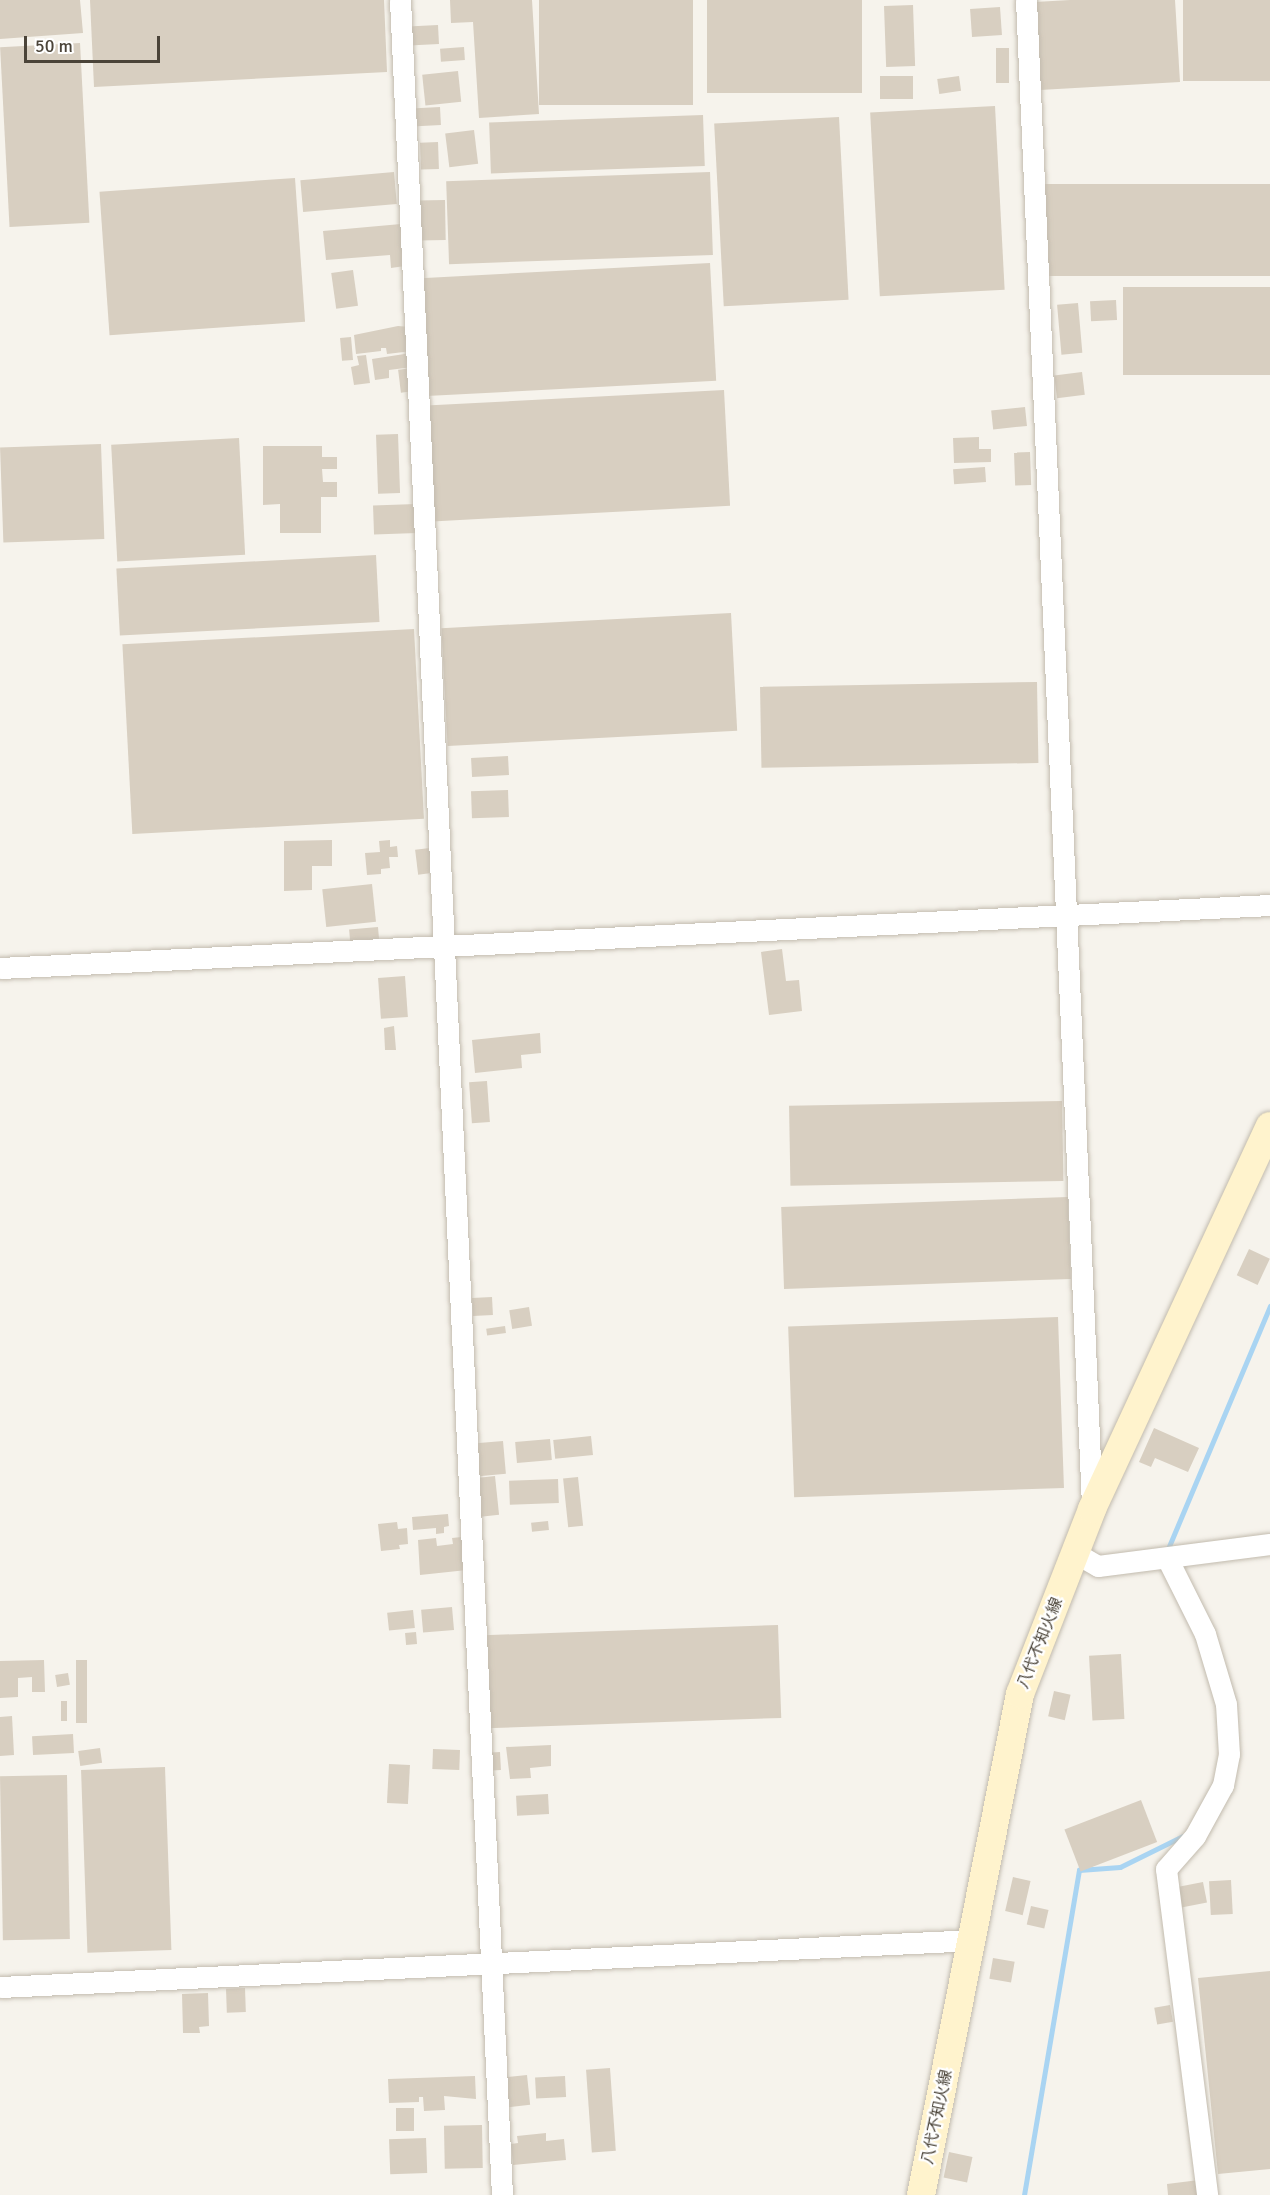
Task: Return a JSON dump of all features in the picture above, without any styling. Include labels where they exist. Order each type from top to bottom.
[{"type":"main road","name":"八代不知火線","points":[[921,2195],[974,1940],[1020,1694],[1077,1554],[1092,1509],[1270,1126]]},
{"type":"street","points":[[400,0],[489,1964],[502,2195]]},
{"type":"street","points":[[1026,0],[1069,912],[1092,1509]]},
{"type":"street","points":[[0,968],[444,943],[1069,912],[1270,905]]},
{"type":"street","points":[[1077,1554],[1098,1566],[1270,1544]]},
{"type":"street","points":[[1167,1558],[1205,1634],[1226,1704],[1229,1754],[1223,1785],[1195,1836],[1166,1869],[1207,2195]]},
{"type":"street","points":[[0,1987],[974,1940]]},
{"type":"building","points":[[0,0],[80,0],[83,33],[0,39]]},
{"type":"building","points":[[90,0],[384,0],[387,72],[94,87]]},
{"type":"building","points":[[450,0],[532,0],[539,114],[479,118],[473,22],[451,23]]},
{"type":"building","points":[[539,0],[693,0],[693,105],[539,105]]},
{"type":"building","points":[[707,0],[862,0],[862,93],[707,93]]},
{"type":"building","points":[[1175,0],[1180,82],[1040,90],[1035,2]]},
{"type":"building","points":[[1183,0],[1270,0],[1270,81],[1183,81]]},
{"type":"building","points":[[913,5],[915,66],[886,67],[884,6]]},
{"type":"building","points":[[1000,7],[1002,35],[972,37],[970,9]]},
{"type":"building","points":[[438,25],[439,44],[409,46],[408,27]]},
{"type":"building","points":[[80,43],[89,223],[10,227],[0,47]]},
{"type":"building","points":[[464,47],[465,60],[441,62],[440,49]]},
{"type":"building","points":[[996,48],[1009,48],[1009,83],[996,83]]},
{"type":"building","points":[[458,71],[461,102],[425,106],[422,75]]},
{"type":"building","points":[[880,76],[913,76],[913,99],[880,99]]},
{"type":"building","points":[[959,76],[961,91],[939,94],[937,79]]},
{"type":"building","points":[[995,106],[1005,290],[880,296],[870,113]]},
{"type":"building","points":[[440,107],[441,125],[417,126],[416,108]]},
{"type":"building","points":[[703,115],[705,166],[491,173],[489,122]]},
{"type":"building","points":[[839,117],[849,300],[724,306],[714,124]]},
{"type":"building","points":[[474,130],[478,164],[449,167],[445,134]]},
{"type":"building","points":[[438,142],[439,169],[421,170],[420,143]]},
{"type":"building","points":[[394,172],[397,204],[303,212],[300,180]]},
{"type":"building","points":[[710,172],[713,255],[449,264],[446,181]]},
{"type":"building","points":[[295,178],[305,322],[110,335],[99,192]]},
{"type":"building","points":[[1044,184],[1270,184],[1270,276],[1044,276]]},
{"type":"building","points":[[417,200],[445,200],[446,240],[418,240]]},
{"type":"building","points":[[401,224],[405,266],[391,268],[390,255],[326,260],[323,231]]},
{"type":"building","points":[[710,263],[716,381],[427,396],[420,278]]},
{"type":"building","points":[[353,270],[358,306],[336,309],[331,273]]},
{"type":"building","points":[[1123,287],[1270,287],[1270,375],[1123,375]]},
{"type":"building","points":[[1116,300],[1117,320],[1091,321],[1090,301]]},
{"type":"building","points":[[1078,303],[1082,353],[1061,355],[1057,305]]},
{"type":"building","points":[[398,326],[410,327],[412,351],[387,354],[386,348],[381,348],[381,351],[356,354],[354,335]]},
{"type":"building","points":[[351,337],[353,360],[342,361],[340,338]]},
{"type":"building","points":[[411,353],[413,367],[389,370],[389,378],[375,380],[372,359]]},
{"type":"building","points":[[366,355],[370,383],[354,385],[351,367],[359,365],[357,356]]},
{"type":"building","points":[[413,368],[416,391],[401,393],[398,370]]},
{"type":"building","points":[[1082,372],[1085,395],[1057,398],[1054,375]]},
{"type":"building","points":[[724,390],[730,506],[432,521],[426,406]]},
{"type":"building","points":[[1025,407],[1027,426],[993,429],[991,411]]},
{"type":"building","points":[[398,434],[400,493],[378,494],[376,435]]},
{"type":"building","points":[[979,437],[979,449],[991,449],[991,462],[954,463],[953,438]]},
{"type":"building","points":[[239,438],[245,555],[117,562],[111,445]]},
{"type":"building","points":[[101,444],[104,539],[3,542],[0,448]]},
{"type":"building","points":[[263,446],[322,446],[322,457],[337,457],[337,469],[322,469],[323,482],[337,482],[337,497],[321,497],[321,533],[280,533],[280,504],[263,505]]},
{"type":"building","points":[[1030,452],[1031,485],[1015,486],[1014,453]]},
{"type":"building","points":[[985,467],[986,482],[954,484],[953,469]]},
{"type":"building","points":[[416,504],[417,533],[374,534],[373,506]]},
{"type":"building","points":[[376,555],[380,622],[120,636],[116,569]]},
{"type":"building","points":[[731,613],[737,731],[448,746],[441,628]]},
{"type":"building","points":[[414,629],[424,819],[132,834],[122,644]]},
{"type":"building","points":[[1037,682],[1038,763],[761,768],[760,687]]},
{"type":"building","points":[[508,756],[509,775],[472,777],[471,758]]},
{"type":"building","points":[[508,790],[509,817],[472,818],[471,791]]},
{"type":"building","points":[[332,840],[332,866],[312,866],[312,890],[284,891],[284,841]]},
{"type":"building","points":[[390,840],[390,847],[397,846],[398,857],[389,857],[390,868],[381,869],[381,874],[367,875],[365,853],[380,852],[379,841]]},
{"type":"building","points":[[430,848],[433,873],[418,875],[415,850]]},
{"type":"building","points":[[372,884],[376,922],[326,927],[322,889]]},
{"type":"building","points":[[378,927],[379,939],[350,941],[349,930]]},
{"type":"building","points":[[782,949],[786,981],[799,980],[802,1011],[769,1015],[761,952]]},
{"type":"building","points":[[405,976],[408,1017],[381,1019],[378,978]]},
{"type":"building","points":[[394,1026],[396,1050],[385,1050],[384,1028]]},
{"type":"building","points":[[540,1033],[541,1053],[521,1055],[522,1068],[475,1073],[472,1040]]},
{"type":"building","points":[[487,1081],[490,1122],[472,1123],[469,1082]]},
{"type":"building","points":[[1062,1101],[1063,1181],[790,1186],[789,1106]]},
{"type":"building","points":[[1068,1197],[1071,1279],[784,1289],[781,1207]]},
{"type":"building","points":[[1249,1249],[1270,1259],[1258,1285],[1237,1275]]},
{"type":"building","points":[[492,1297],[493,1315],[473,1316],[472,1298]]},
{"type":"building","points":[[529,1307],[532,1326],[512,1329],[509,1310]]},
{"type":"building","points":[[1058,1317],[1064,1488],[794,1497],[788,1326]]},
{"type":"building","points":[[505,1326],[506,1333],[487,1336],[486,1329]]},
{"type":"building","points":[[1154,1428],[1199,1448],[1188,1472],[1155,1458],[1151,1467],[1139,1462]]},
{"type":"building","points":[[591,1436],[593,1455],[555,1459],[553,1440]]},
{"type":"building","points":[[550,1439],[552,1460],[517,1463],[515,1442]]},
{"type":"building","points":[[503,1441],[506,1474],[476,1476],[473,1444]]},
{"type":"building","points":[[495,1476],[499,1515],[476,1517],[472,1478]]},
{"type":"building","points":[[578,1477],[583,1526],[568,1527],[563,1479]]},
{"type":"building","points":[[558,1479],[559,1503],[510,1505],[509,1481]]},
{"type":"building","points":[[448,1514],[449,1526],[444,1527],[444,1533],[436,1534],[436,1528],[413,1530],[412,1517]]},
{"type":"building","points":[[548,1521],[549,1530],[532,1532],[531,1523]]},
{"type":"building","points":[[397,1522],[398,1529],[407,1528],[408,1544],[399,1545],[400,1549],[381,1551],[378,1524]]},
{"type":"building","points":[[462,1537],[467,1570],[420,1575],[418,1540],[436,1538],[437,1546],[453,1544],[452,1538]]},
{"type":"building","points":[[452,1607],[454,1630],[423,1633],[421,1610]]},
{"type":"building","points":[[413,1610],[415,1628],[389,1631],[387,1613]]},
{"type":"building","points":[[778,1625],[781,1718],[486,1728],[483,1635]]},
{"type":"building","points":[[416,1632],[417,1644],[406,1645],[405,1633]]},
{"type":"building","points":[[1121,1654],[1124,1719],[1092,1721],[1089,1656]]},
{"type":"building","points":[[44,1660],[45,1692],[32,1692],[32,1677],[18,1678],[18,1697],[0,1698],[0,1661]]},
{"type":"building","points":[[76,1660],[87,1660],[87,1723],[76,1723]]},
{"type":"building","points":[[68,1673],[70,1685],[57,1687],[55,1675]]},
{"type":"building","points":[[1054,1691],[1071,1695],[1065,1720],[1048,1716]]},
{"type":"building","points":[[61,1701],[67,1701],[67,1721],[61,1721]]},
{"type":"building","points":[[12,1716],[14,1755],[0,1756],[0,1717]]},
{"type":"building","points":[[73,1734],[74,1753],[33,1755],[32,1736]]},
{"type":"building","points":[[551,1745],[551,1766],[530,1768],[531,1778],[510,1779],[506,1747]]},
{"type":"building","points":[[100,1748],[102,1763],[80,1766],[78,1751]]},
{"type":"building","points":[[433,1749],[460,1750],[459,1770],[432,1769]]},
{"type":"building","points":[[500,1752],[501,1770],[487,1771],[486,1753]]},
{"type":"building","points":[[389,1764],[410,1765],[408,1804],[387,1803]]},
{"type":"building","points":[[165,1767],[171,1950],[87,1953],[81,1770]]},
{"type":"building","points":[[67,1775],[70,1939],[3,1940],[0,1776]]},
{"type":"building","points":[[548,1794],[549,1814],[517,1816],[516,1796]]},
{"type":"building","points":[[1141,1800],[1157,1842],[1081,1871],[1064,1829]]},
{"type":"building","points":[[1013,1877],[1031,1881],[1023,1915],[1005,1911]]},
{"type":"building","points":[[1231,1880],[1233,1914],[1211,1915],[1209,1881]]},
{"type":"building","points":[[1203,1882],[1207,1903],[1181,1908],[1177,1887]]},
{"type":"building","points":[[1031,1906],[1049,1910],[1044,1929],[1027,1925]]},
{"type":"building","points":[[993,1958],[1015,1962],[1011,1983],[989,1979]]},
{"type":"building","points":[[1270,1971],[1270,2169],[1218,2174],[1198,1978]]},
{"type":"building","points":[[245,1988],[246,2012],[227,2013],[226,1989]]},
{"type":"building","points":[[208,1993],[209,2026],[199,2027],[200,2033],[183,2033],[182,1994]]},
{"type":"building","points":[[1170,2005],[1173,2022],[1157,2025],[1154,2008]]},
{"type":"building","points":[[610,2068],[616,2151],[592,2152],[586,2070]]},
{"type":"building","points":[[527,2075],[530,2105],[508,2107],[505,2077]]},
{"type":"building","points":[[475,2076],[476,2099],[444,2096],[445,2110],[424,2111],[423,2097],[419,2097],[419,2102],[389,2103],[388,2079]]},
{"type":"building","points":[[565,2076],[566,2097],[536,2099],[535,2078]]},
{"type":"building","points":[[396,2108],[414,2108],[414,2131],[396,2131]]},
{"type":"building","points":[[482,2125],[483,2168],[445,2169],[444,2126]]},
{"type":"building","points":[[546,2133],[546,2141],[564,2139],[566,2160],[513,2165],[511,2144],[518,2143],[517,2136]]},
{"type":"building","points":[[426,2138],[427,2173],[390,2174],[389,2139]]},
{"type":"building","points":[[949,2152],[972,2157],[967,2182],[944,2177]]},
{"type":"building","points":[[1199,2180],[1202,2195],[1168,2195],[1167,2184]]},
{"type":"waterway","points":[[1167,1551],[1270,1306]]},
{"type":"waterway","points":[[1024,2195],[1079,1870],[1120,1867],[1183,1836]]}]
